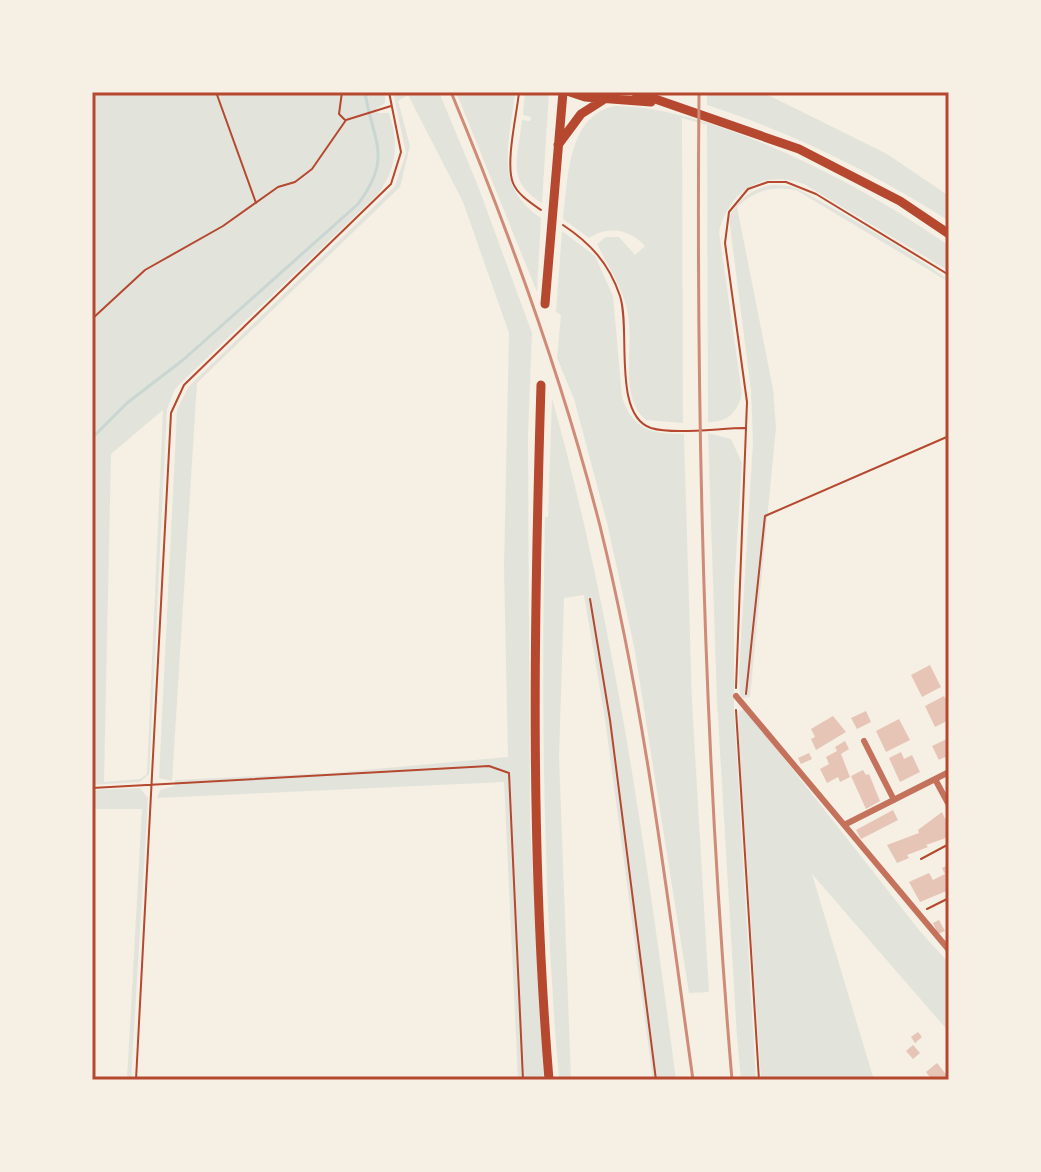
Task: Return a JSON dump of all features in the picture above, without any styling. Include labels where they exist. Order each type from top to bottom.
[{"type":"main road","points":[[545,304],[563,92]]},
{"type":"main road","points":[[570,92],[605,99],[662,102]]},
{"type":"main road","points":[[635,92],[722,119],[799,149],[890,195],[949,234]]},
{"type":"main road","points":[[558,145],[581,114],[605,99]]},
{"type":"main road","points":[[541,385],[535,668],[539,889],[549,1080]]},
{"type":"street","points":[[736,696],[949,950]]},
{"type":"street","points":[[864,741],[894,800]]},
{"type":"street","points":[[844,825],[949,772]]},
{"type":"street","points":[[935,779],[949,805]]},
{"type":"path","points":[[216,92],[256,204]]},
{"type":"path","points":[[342,92],[339,114],[346,120]]},
{"type":"path","points":[[136,1080],[170,430],[174,402],[184,385],[391,184],[401,152],[389,92]]},
{"type":"path","points":[[519,92],[511,169],[513,183],[533,205]]},
{"type":"path","points":[[92,319],[145,270],[312,169],[346,120],[392,106]]},
{"type":"path","points":[[759,1080],[736,696],[746,379],[724,232],[729,212],[748,189],[777,181],[801,187],[949,275]]},
{"type":"path","points":[[575,233],[600,256],[620,297],[627,398],[642,423],[658,429],[745,428]]},
{"type":"path","points":[[742,703],[747,691],[765,516],[949,436]]},
{"type":"path","points":[[590,599],[610,720],[656,1080]]},
{"type":"path","points":[[92,788],[489,766],[509,773],[523,1080]]},
{"type":"path","points":[[921,859],[949,844]]},
{"type":"path","points":[[918,913],[949,898]]},
{"type":"shaded area","points":[[92,92],[385,92],[385,103],[376,109],[377,113],[389,113],[395,145],[389,175],[378,194],[175,389],[167,409],[149,774],[140,782],[92,785]],"holes":[[[163,410],[147,774],[140,779],[104,782],[111,454]]]},
{"type":"shaded area","points":[[393,92],[439,92],[478,186],[532,333],[528,436],[530,822],[544,1080],[518,1080],[504,782],[157,798],[160,790],[175,786],[175,780],[331,773],[508,757],[504,567],[509,333],[463,202],[408,95],[398,101],[410,146],[400,187],[197,383],[172,781],[159,778],[177,410],[189,386],[395,186],[406,153]]},
{"type":"shaded area","points":[[456,92],[515,92],[508,162],[516,192],[541,218],[537,292]]},
{"type":"shaded area","points":[[525,92],[549,92],[542,203],[530,194],[518,177],[522,120],[530,121],[531,117],[523,115]]},
{"type":"shaded area","points":[[707,92],[762,92],[887,154],[949,196],[949,221],[833,156],[771,128],[707,105]]},
{"type":"shaded area","points":[[615,106],[655,110],[698,120],[790,155],[835,177],[878,200],[949,246],[949,271],[804,184],[775,179],[750,187],[739,194],[731,205],[719,232],[742,394],[731,415],[708,422],[707,125],[682,118],[683,423],[646,420],[638,411],[630,388],[628,312],[617,282],[597,244],[606,237],[619,237],[635,255],[645,246],[634,236],[613,230],[589,238],[563,219],[569,168],[579,135],[587,122],[599,112]]},
{"type":"shaded area","points":[[771,185],[795,188],[826,204],[902,249],[949,282],[798,191],[765,190],[737,207],[773,389],[776,427],[750,697],[743,698],[739,672],[753,442],[751,391],[729,218],[736,206],[746,196]]},
{"type":"shaded area","points":[[562,231],[595,256],[613,296],[622,397],[626,408],[645,428],[684,434],[692,702],[709,992],[689,993],[634,646],[607,523],[574,399],[557,358],[561,315],[556,312]]},
{"type":"shaded area","points":[[552,398],[611,651],[640,822],[676,1080],[653,1080],[605,719],[584,595],[564,598],[559,756],[571,1080],[559,1080],[546,869],[543,728],[545,517],[548,517]]},
{"type":"shaded area","points":[[708,433],[731,439],[742,463],[734,588],[734,708],[756,1080],[741,1080],[737,1037],[717,701]]},
{"type":"shaded area","points":[[745,709],[919,930],[949,963],[949,1032],[812,874],[874,1080],[761,1080],[738,732],[739,711]]},
{"type":"shaded area","points":[[140,788],[148,798],[131,1080],[127,1080],[142,809],[92,809],[92,790]]},
{"type":"building","points":[[930,665],[941,687],[922,697],[911,675]]},
{"type":"building","points":[[944,696],[949,705],[949,720],[935,727],[925,706]]},
{"type":"building","points":[[866,711],[871,722],[857,729],[851,718]]},
{"type":"building","points":[[833,716],[846,732],[816,750],[811,729]]},
{"type":"building","points":[[899,719],[910,740],[886,752],[876,731]]},
{"type":"building","points":[[949,738],[949,760],[945,757],[939,760],[932,746]]},
{"type":"building","points":[[845,741],[849,749],[841,754],[850,777],[840,782],[838,777],[827,783],[820,769],[829,764],[826,757],[837,751],[835,747]]},
{"type":"building","points":[[901,752],[904,759],[912,755],[920,772],[900,782],[889,758]]},
{"type":"building","points":[[809,753],[812,759],[801,764],[798,758]]},
{"type":"building","points":[[863,770],[866,775],[869,774],[880,801],[866,809],[851,776]]},
{"type":"building","points":[[893,810],[898,820],[861,839],[856,830]]},
{"type":"building","points":[[942,812],[949,827],[946,838],[926,845],[928,847],[907,855],[909,858],[897,863],[887,845],[919,833],[918,830]]},
{"type":"building","points":[[949,865],[949,890],[920,902],[909,882],[929,873],[933,880],[945,874],[942,868]]},
{"type":"building","points":[[939,920],[945,931],[938,934],[933,923]]},
{"type":"building","points":[[918,1032],[922,1037],[915,1043],[911,1037]]},
{"type":"building","points":[[913,1045],[920,1053],[913,1059],[906,1051]]},
{"type":"building","points":[[937,1063],[948,1077],[944,1080],[932,1080],[926,1072]]},
{"type":"waterway","points":[[92,438],[127,403],[183,360],[358,204],[369,187],[378,160],[365,92]]},
{"type":"railway","points":[[451,92],[533,306],[569,415],[600,526],[642,732],[693,1080]]},
{"type":"railway","points":[[699,92],[699,339],[708,710],[732,1080]]}]
